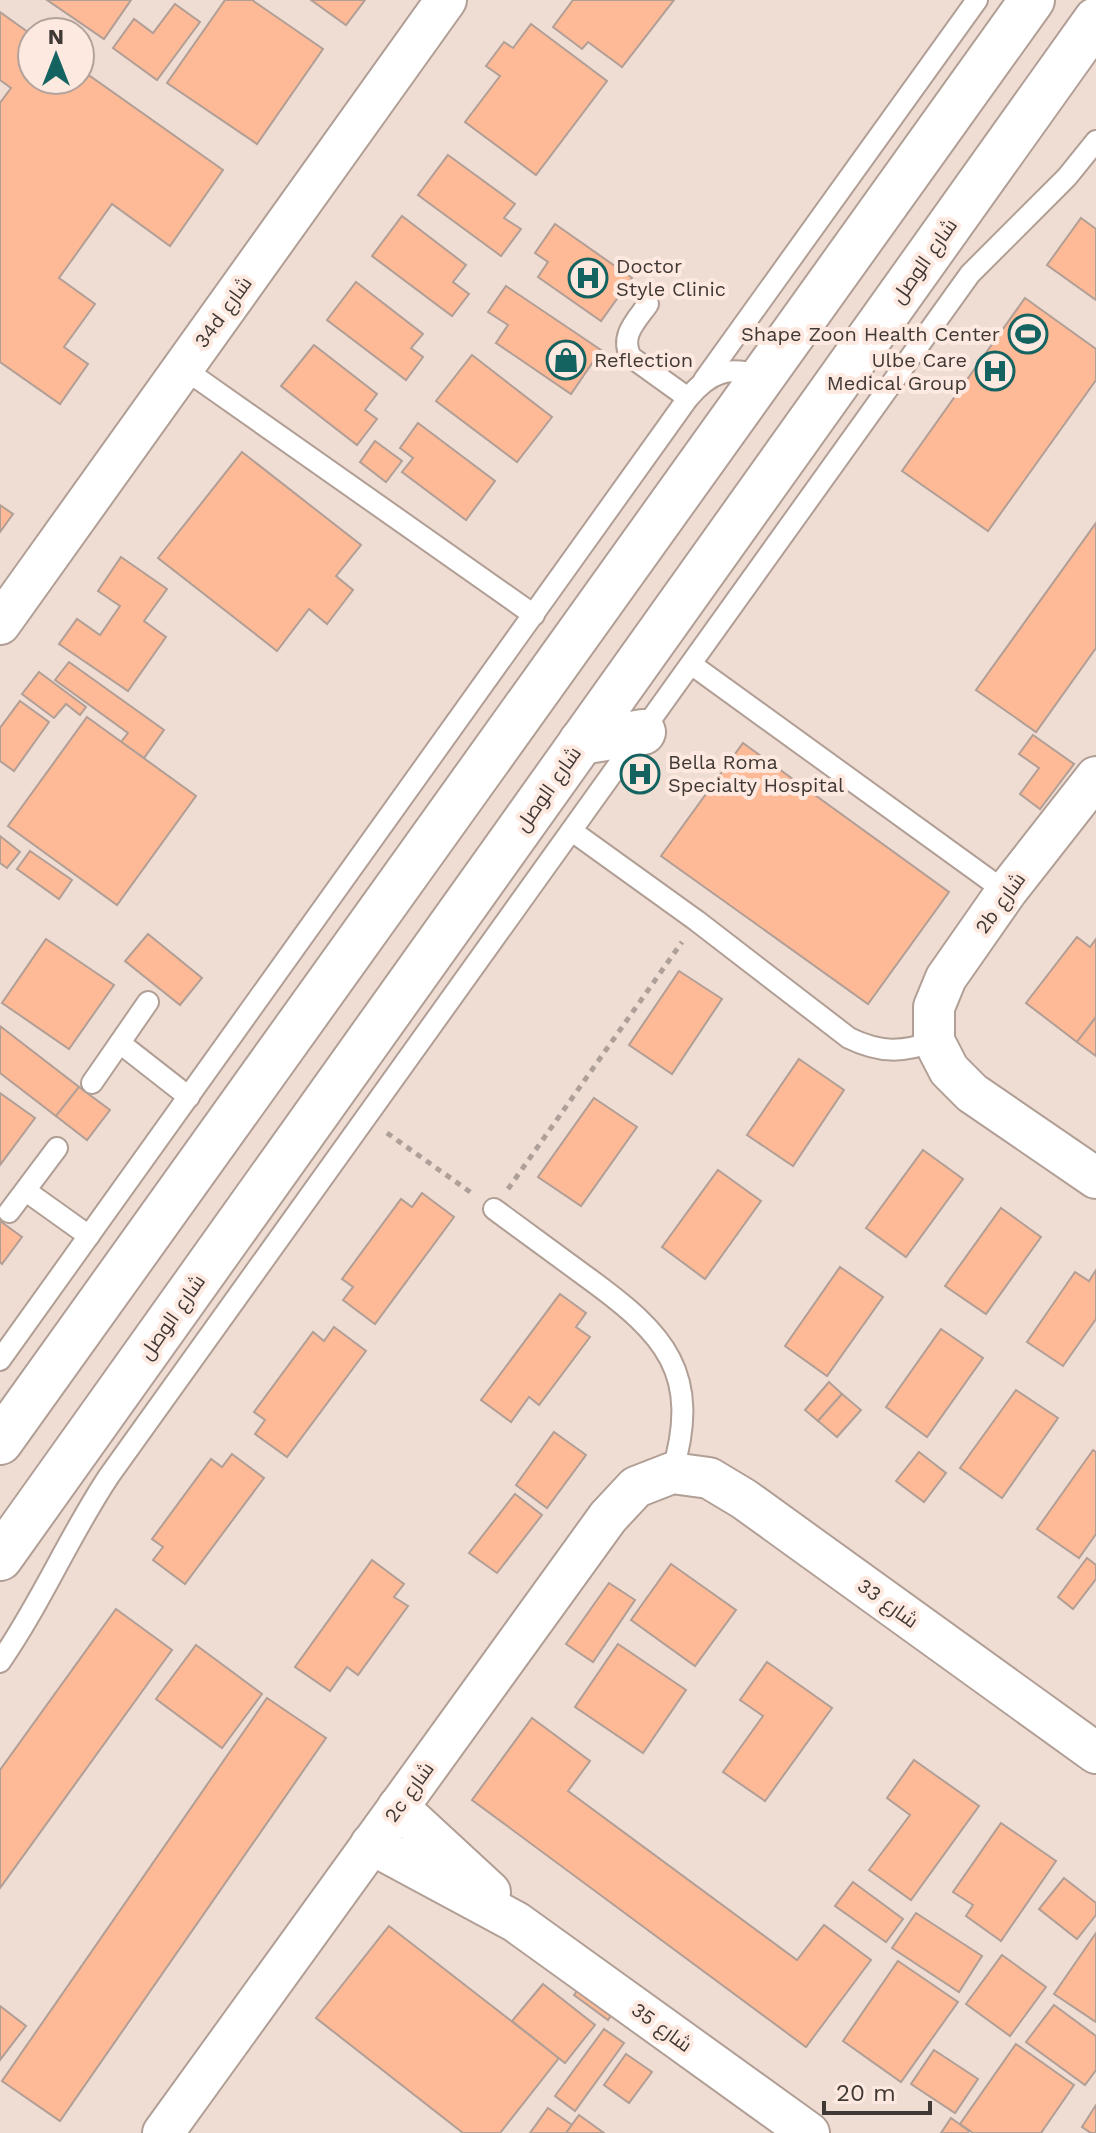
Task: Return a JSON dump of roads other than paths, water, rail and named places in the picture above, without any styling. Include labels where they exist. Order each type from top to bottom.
[{"type":"main road","points":[[0,1442],[1032,0]]},
{"type":"main road","name":"شارع الوصل","points":[[0,1558],[1096,20]]},
{"type":"main road","points":[[581,742],[643,732]]},
{"type":"street","name":"34d شارع","points":[[0,624],[446,0]]},
{"type":"street","name":"2b شارع","points":[[934,1041],[934,1007],[946,978],[1006,892],[1096,777]]},
{"type":"street","points":[[934,1041],[949,1070],[972,1093],[1096,1178]]},
{"type":"street","name":"شارع 33","points":[[672,1473],[709,1478],[744,1499],[1096,1753]]},
{"type":"street","name":"2c شارع","points":[[163,2133],[608,1517],[636,1487],[672,1473]]},
{"type":"street","name":"شارع 35","points":[[398,1807],[480,1883],[516,1922]]},
{"type":"street","name":"شارع 35","points":[[371,1844],[516,1922],[809,2133]]},
{"type":"lane","points":[[1,1356],[977,0]]},
{"type":"lane","points":[[0,1662],[35,1606],[89,1506],[970,274],[1067,177],[1096,141]]},
{"type":"lane","points":[[648,304],[628,333],[626,349],[631,357],[688,398]]},
{"type":"lane","points":[[183,368],[534,615]]},
{"type":"lane","points":[[702,381],[721,372],[742,370],[762,376]]},
{"type":"lane","points":[[691,664],[1006,892]]},
{"type":"lane","points":[[572,831],[697,921],[849,1038],[869,1048],[891,1051],[913,1049],[934,1041]]},
{"type":"lane","points":[[92,1083],[148,1002]]},
{"type":"lane","points":[[120,1043],[189,1097]]},
{"type":"lane","points":[[9,1212],[57,1148]]},
{"type":"lane","points":[[26,1191],[89,1236]]},
{"type":"lane","points":[[494,1209],[630,1309],[656,1335],[674,1367],[683,1403],[682,1439],[672,1473]]},
{"type":"place","name":"Doctor Style Clinic","points":[[588,278]]},
{"type":"place","name":"Shape Zoon Health Center","points":[[1028,334]]},
{"type":"place","name":"Reflection","points":[[566,360]]},
{"type":"place","name":"Ulbe Care Medical Group","points":[[995,371]]},
{"type":"place","name":"Bella Roma Specialty Hospital","points":[[640,774]]}]
